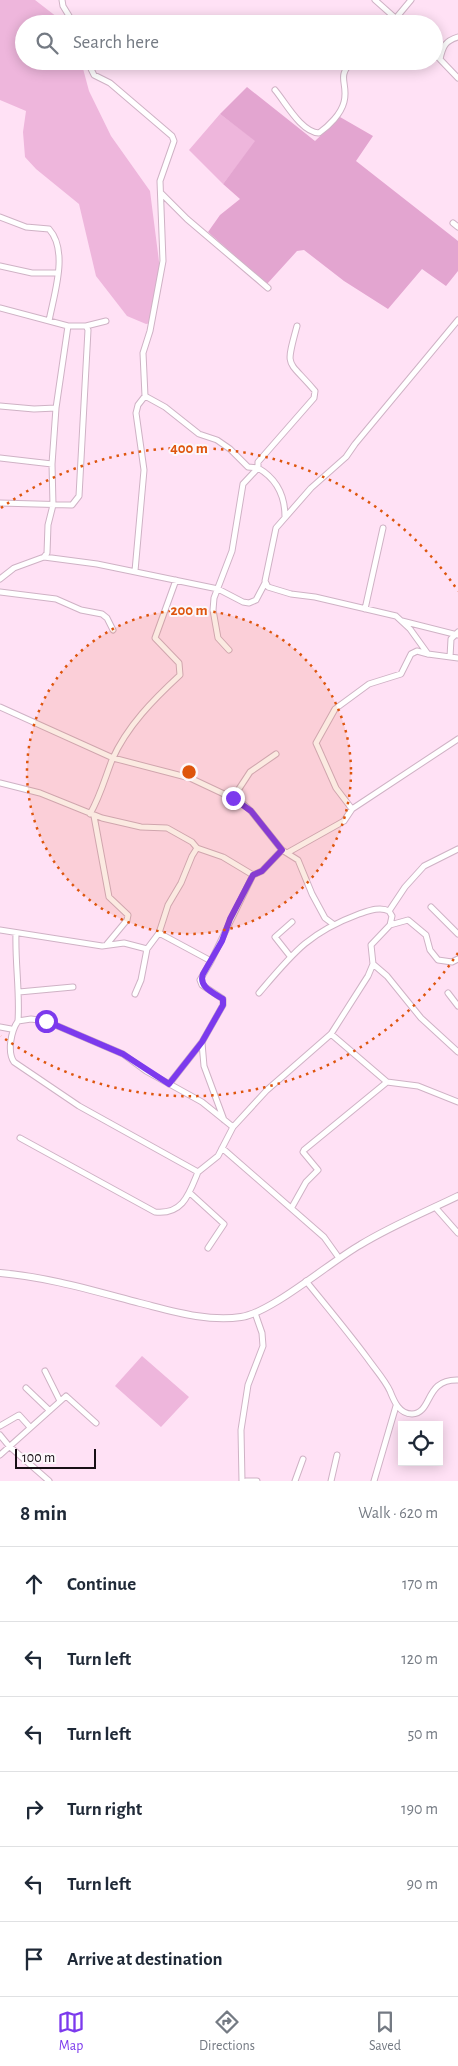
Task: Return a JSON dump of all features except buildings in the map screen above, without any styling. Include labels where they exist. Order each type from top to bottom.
[{"type":"street","points":[[62,0],[68,15]]},
{"type":"street","points":[[375,0],[392,15]]},
{"type":"street","points":[[399,15],[411,0]]},
{"type":"street","points":[[443,48],[448,40],[458,37]]},
{"type":"street","points":[[443,62],[458,78]]},
{"type":"street","points":[[92,70],[94,75],[110,83],[172,136],[172,148],[160,181],[163,261],[150,331],[143,353],[145,396],[138,405],[136,413],[144,470],[135,571]]},
{"type":"street","points":[[275,90],[305,128],[319,133],[338,114],[344,103],[343,70]]},
{"type":"street","points":[[161,193],[193,224],[268,288]]},
{"type":"street","points":[[0,217],[26,227],[49,229],[57,237],[59,246],[58,273],[49,321]]},
{"type":"street","points":[[453,222],[458,227]]},
{"type":"street","points":[[0,266],[32,273],[58,273]]},
{"type":"street","points":[[0,308],[68,326],[86,326],[106,321]]},
{"type":"street","points":[[0,580],[14,568],[44,557],[135,571],[218,589],[243,602],[250,603],[256,600],[265,583],[274,534],[285,517],[325,474],[346,457],[458,320]]},
{"type":"street","points":[[44,557],[47,553],[48,525],[53,505],[52,464],[56,408],[68,326]]},
{"type":"street","points":[[0,503],[72,504],[79,496],[88,330],[86,326]]},
{"type":"street","points":[[229,650],[218,638],[213,610],[218,589],[232,551],[243,484],[258,468],[258,462],[314,398],[315,391],[292,368],[288,358],[297,326]]},
{"type":"street","points":[[145,396],[165,407],[199,434],[223,445],[248,467],[258,468],[268,475],[280,489],[285,506],[285,517]]},
{"type":"street","points":[[0,406],[34,409],[56,408]]},
{"type":"street","points":[[0,458],[52,464]]},
{"type":"street","points":[[365,609],[383,528]]},
{"type":"street","points":[[107,944],[128,915],[109,897],[92,815],[113,758],[134,724],[153,700],[180,675],[179,663],[155,638],[176,580]]},
{"type":"street","points":[[265,583],[268,587],[291,594],[315,597],[396,616],[428,654]]},
{"type":"street","points":[[0,592],[56,599],[81,610],[102,614],[107,618],[112,630]]},
{"type":"street","points":[[401,621],[457,634]]},
{"type":"street","points":[[450,656],[451,639],[457,634]]},
{"type":"street","points":[[352,809],[330,776],[318,751],[317,739],[335,709],[369,684],[401,674],[411,654],[417,651],[458,658]]},
{"type":"street","points":[[0,707],[113,758],[190,778],[233,798],[251,811],[285,852],[298,860],[312,894],[325,918],[333,924]]},
{"type":"street","points":[[169,1084],[202,1042],[223,1005],[223,999],[202,985],[200,980],[212,961],[253,875],[262,871],[285,852],[344,821],[352,809],[458,739]]},
{"type":"street","points":[[233,798],[250,772],[276,754]]},
{"type":"street","points":[[0,783],[40,793],[92,815],[141,828],[167,828],[192,842],[197,848],[223,857],[253,875]]},
{"type":"street","points":[[135,994],[141,980],[147,949],[159,933],[168,905],[181,883],[197,848]]},
{"type":"street","points":[[389,912],[405,887],[424,866],[458,849]]},
{"type":"street","points":[[431,907],[458,934]]},
{"type":"street","points":[[259,993],[301,945],[333,924],[377,909],[389,912],[392,916],[390,925]]},
{"type":"street","points":[[20,1138],[155,1212],[170,1212],[181,1206],[190,1193],[198,1172],[218,1156],[233,1127],[267,1090],[331,1034],[350,1007],[373,964],[371,945],[390,925],[408,920],[426,935],[430,950],[438,960],[452,962],[458,959]]},
{"type":"street","points":[[290,956],[275,937],[292,922]]},
{"type":"street","points":[[0,930],[102,946],[124,943],[147,949]]},
{"type":"street","points":[[16,933],[16,975],[19,992],[18,1021],[12,1029],[11,1057],[14,1062],[79,1106],[198,1172]]},
{"type":"street","points":[[159,933],[212,961]]},
{"type":"street","points":[[373,964],[387,976],[421,1018],[458,1052]]},
{"type":"street","points":[[19,992],[65,990],[73,987]]},
{"type":"street","points":[[448,993],[458,1006]]},
{"type":"street","points":[[18,1021],[31,1019],[46,1021],[79,1033],[123,1054],[169,1084],[202,1102],[233,1127]]},
{"type":"street","points":[[0,1027],[12,1029]]},
{"type":"street","points":[[331,1034],[386,1082],[418,1086],[458,1102]]},
{"type":"street","points":[[202,1042],[204,1066],[224,1120]]},
{"type":"street","points":[[292,1207],[306,1182],[318,1170],[303,1152],[304,1150],[386,1082]]},
{"type":"street","points":[[222,1148],[265,1188],[292,1207],[324,1237],[339,1258]]},
{"type":"street","points":[[190,1193],[224,1224],[208,1248]]},
{"type":"street","points":[[0,1273],[53,1281],[183,1314],[223,1318],[242,1317],[255,1313],[339,1258],[395,1226],[458,1196]]},
{"type":"street","points":[[435,1207],[458,1233]]},
{"type":"street","points":[[306,1281],[387,1386],[396,1406],[411,1414],[417,1412],[426,1405],[433,1390],[440,1384],[445,1381],[458,1380]]},
{"type":"street","points":[[242,1481],[241,1430],[248,1385],[263,1346],[262,1333],[255,1313]]},
{"type":"street","points":[[45,1371],[60,1401]]},
{"type":"street","points":[[26,1388],[49,1410]]},
{"type":"street","points":[[0,1455],[29,1426],[67,1396],[96,1423]]},
{"type":"street","points":[[374,1481],[396,1406]]},
{"type":"street","points":[[0,1426],[19,1415],[29,1426]]},
{"type":"street","points":[[0,1435],[9,1446],[49,1481]]},
{"type":"street","points":[[330,1481],[338,1455]]},
{"type":"street","points":[[295,1481],[303,1459]]},
{"type":"street","points":[[246,1481],[257,1481]]},
{"type":"shaded area","points":[[0,0],[35,0],[54,15],[15,15],[15,70],[83,70],[89,91],[111,136],[150,191],[161,277],[152,323],[146,324],[127,316],[96,276],[79,204],[36,169],[25,157],[23,132],[26,111],[0,100]]},
{"type":"shaded area","points":[[247,87],[315,141],[340,117],[373,136],[356,161],[458,241],[458,271],[446,286],[422,269],[388,309],[344,281],[304,250],[297,251],[267,284],[208,232],[220,215],[240,199],[223,184],[255,141],[220,114]]},
{"type":"shaded area","points":[[220,114],[256,141],[223,184],[189,150]]},
{"type":"shaded area","points":[[142,1356],[189,1397],[161,1427],[115,1386]]},
{"type":"route","points":[[46,1021],[79,1033],[123,1054],[146,1071],[169,1084],[202,1042],[223,1005],[223,999],[202,985],[200,980],[212,961],[230,919],[253,875],[262,871],[282,850],[251,811],[233,798]]}]
